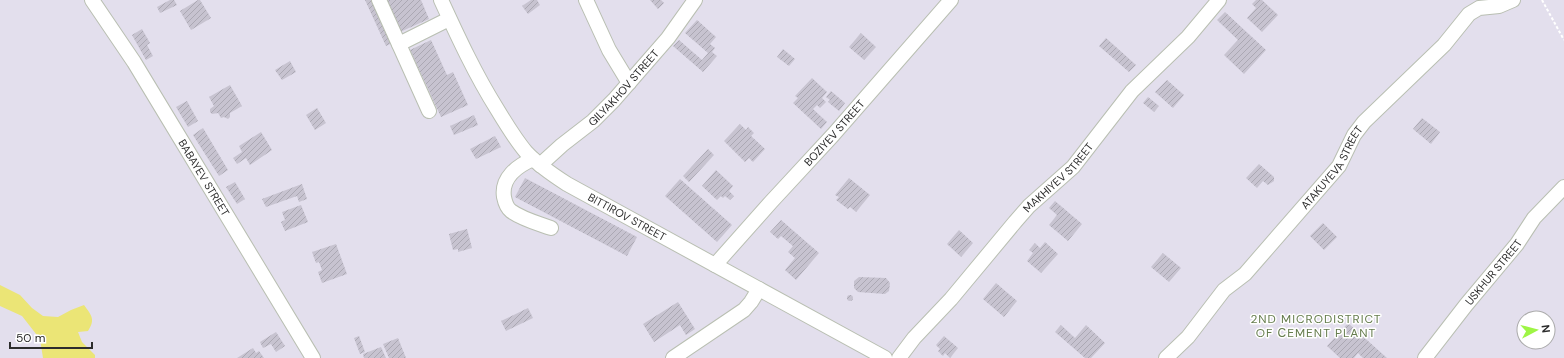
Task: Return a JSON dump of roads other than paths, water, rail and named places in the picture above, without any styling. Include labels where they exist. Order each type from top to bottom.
[{"type":"street","name":"BABAYEV STREET","points":[[92,0],[134,62],[313,358]]},
{"type":"street","points":[[379,0],[429,112]]},
{"type":"street","name":"BITTIROV STREET","points":[[440,0],[470,62],[493,103],[515,137],[537,162],[567,184],[885,358]]},
{"type":"street","points":[[586,0],[609,50],[629,83]]},
{"type":"street","name":"GILYAKHOV STREET","points":[[551,228],[524,218],[510,210],[505,201],[503,192],[512,171],[521,164],[537,162],[593,121],[629,83],[668,38],[695,0]]},
{"type":"street","name":"BOZIYEV STREET","points":[[715,265],[770,202],[853,113],[951,0]]},
{"type":"street","name":"MAKHIYEV STREET","points":[[899,358],[914,338],[951,299],[1015,222],[1030,206],[1073,167],[1132,91],[1188,38],[1219,0]]},
{"type":"street","name":"ATAKUYEVA STREET","points":[[1166,358],[1188,337],[1224,290],[1245,274],[1339,166],[1354,135],[1364,122],[1444,45],[1469,14],[1479,8],[1499,6],[1513,0]]},
{"type":"street","points":[[399,44],[449,19]]},
{"type":"street","name":"USKHUR STREET","points":[[1425,358],[1466,305],[1517,244],[1534,218],[1564,187]]},
{"type":"street","points":[[673,358],[744,310],[759,289]]},
{"type":"district","name":"2ND MICRODISTRICT OF СEMENT PLANT","points":[[1316,326]]}]
